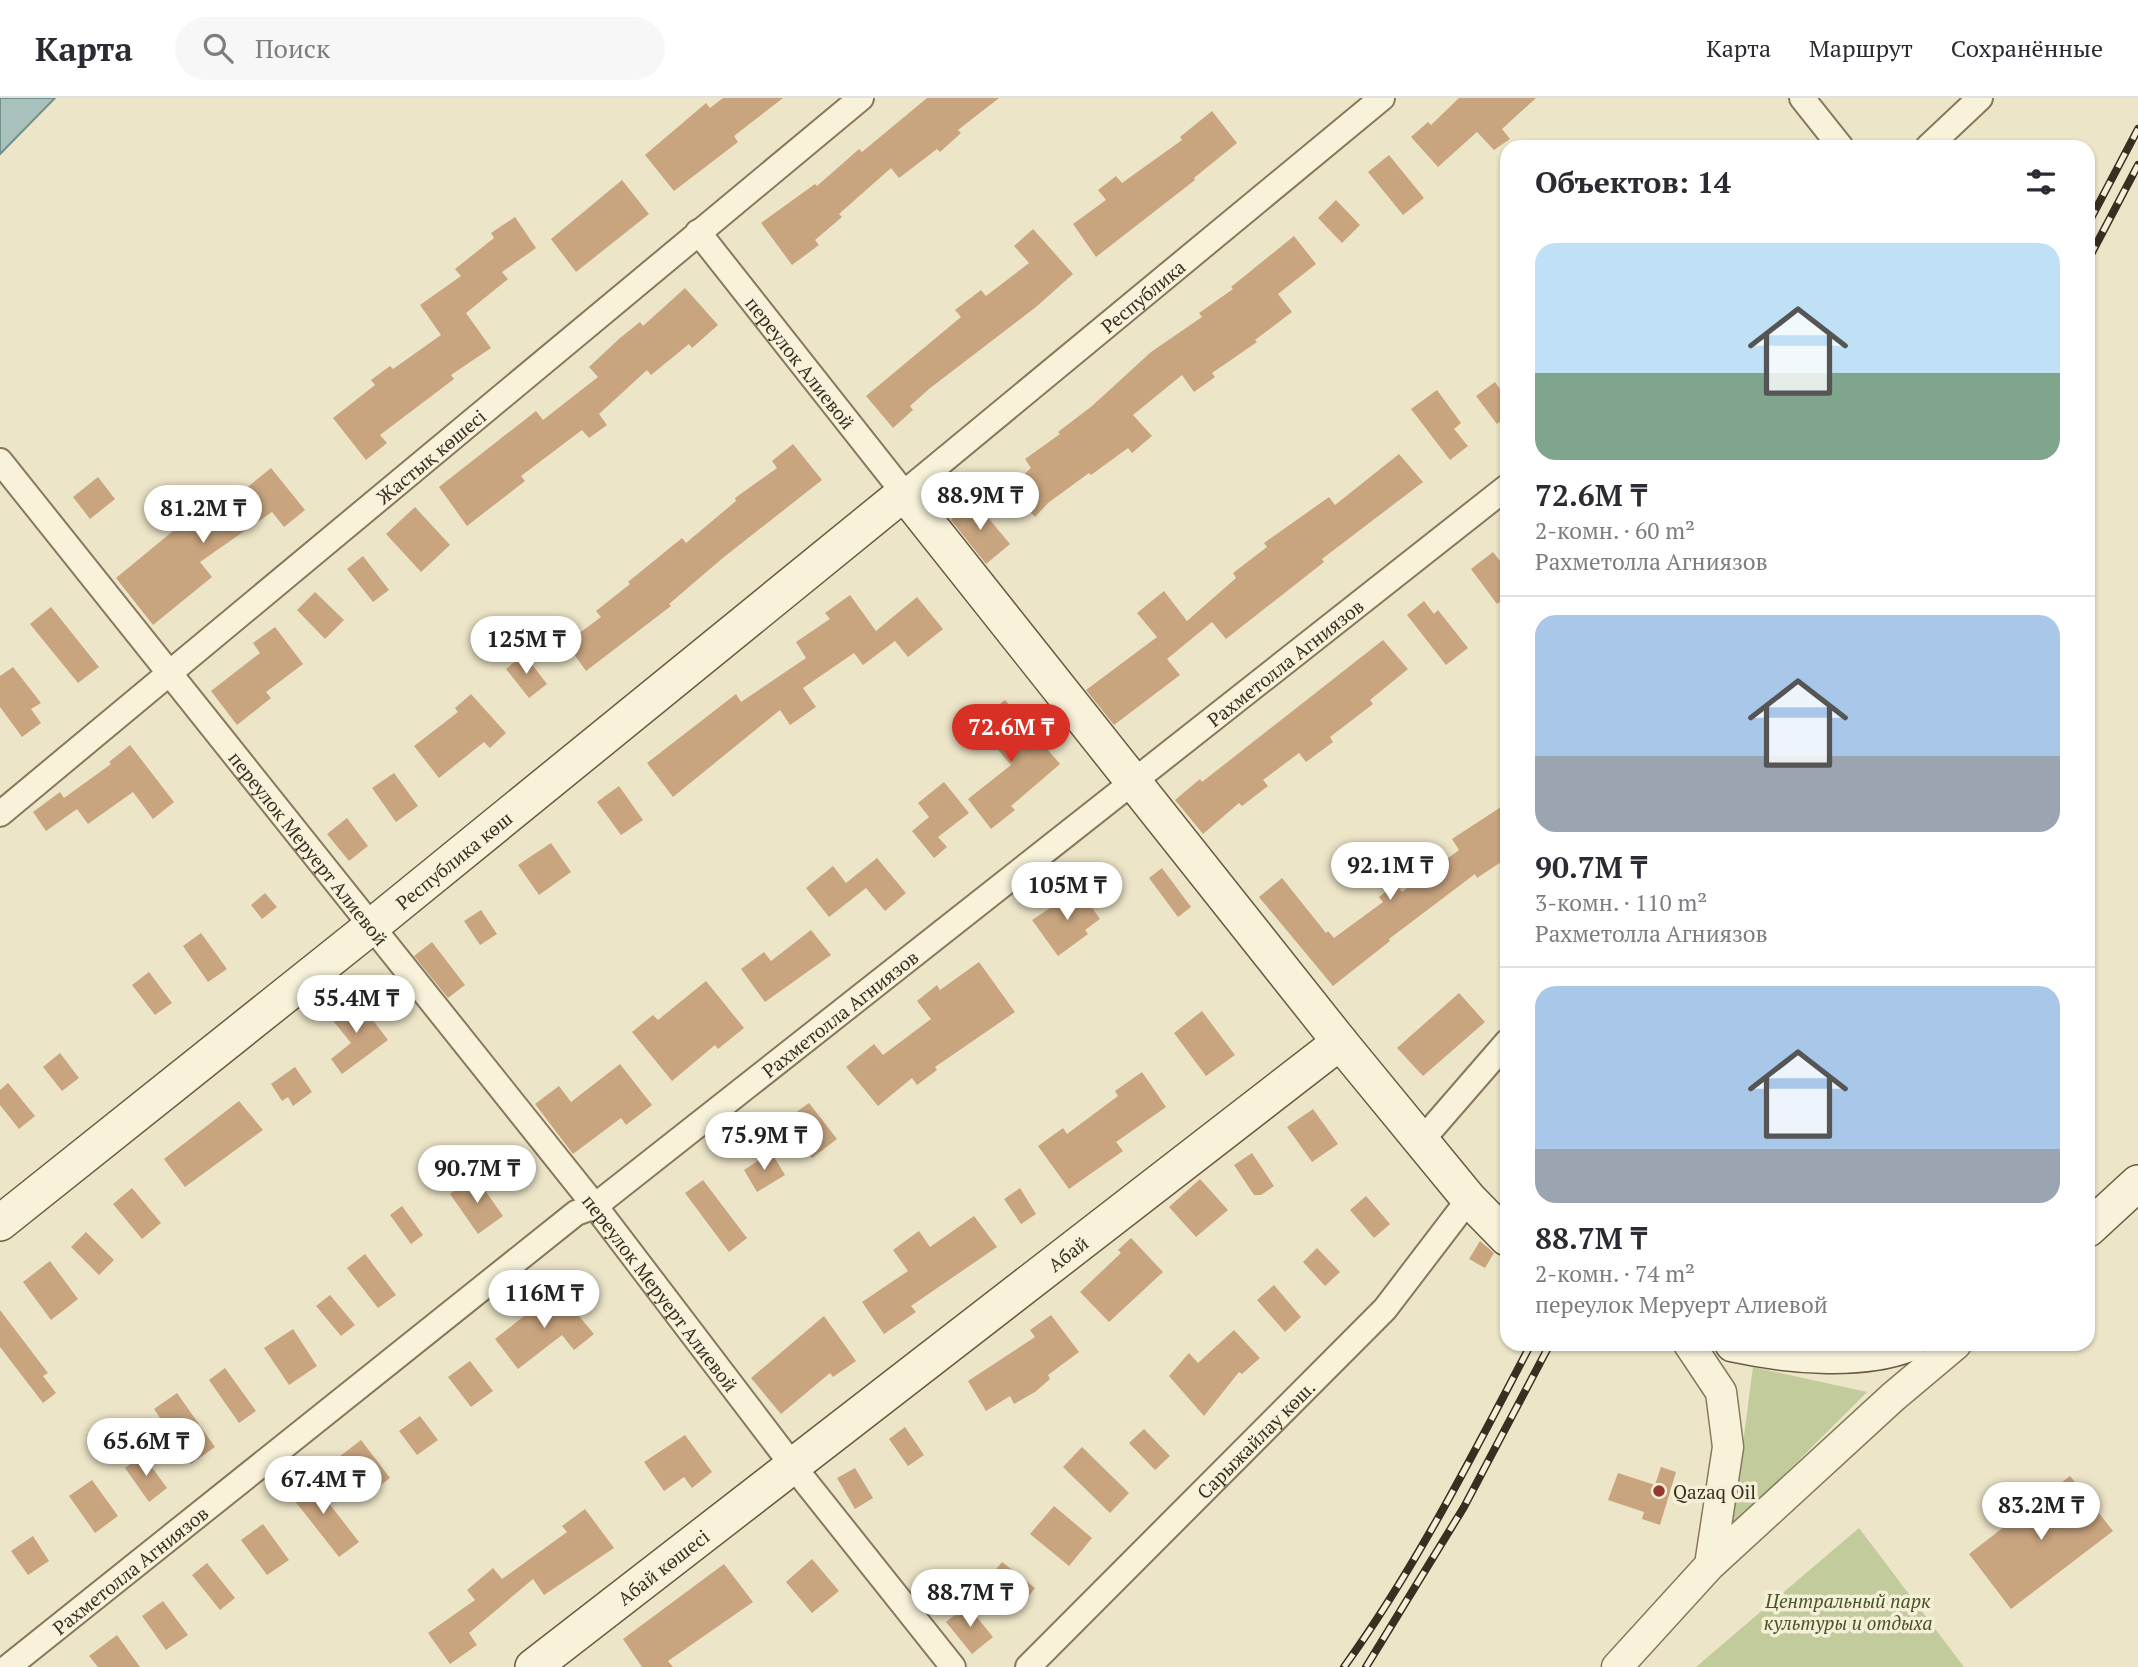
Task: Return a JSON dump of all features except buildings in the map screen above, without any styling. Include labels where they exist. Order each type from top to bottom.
[{"type":"main road","points":[[904,493],[1340,1042],[1469,1199],[1500,1231]]},
{"type":"main road","name":"Республика көш","points":[[0,1223],[372,926],[904,493]]},
{"type":"main road","name":"Абай","points":[[793,1466],[1340,1042]]},
{"type":"main road","points":[[2095,1223],[2138,1183]]},
{"type":"main road","points":[[1780,1351],[1838,1356],[1867,1351]]},
{"type":"main road","name":"Абай көшесі","points":[[533,1667],[793,1466]]},
{"type":"street","name":"Жастық көшесі","points":[[0,814],[861,98]]},
{"type":"street","name":"Республика","points":[[904,493],[1382,98]]},
{"type":"street","points":[[1802,98],[1835,140]]},
{"type":"street","points":[[1935,140],[1980,98]]},
{"type":"street","name":"переулок Алиевой","points":[[698,232],[904,493]]},
{"type":"street","name":"переулок Меруерт Алиевой","points":[[0,461],[595,1206],[793,1466],[953,1667]]},
{"type":"street","name":"Рахметолла Агниязов","points":[[8,1667],[576,1213],[595,1206],[1500,493]]},
{"type":"street","points":[[1422,1140],[1500,1050]]},
{"type":"street","name":"Сарыжайлау көш.","points":[[1028,1667],[1385,1309],[1469,1199]]},
{"type":"street","points":[[1694,1351],[1721,1392],[1728,1447],[1710,1565]]},
{"type":"street","points":[[1617,1667],[1710,1565],[1893,1397],[1948,1351]]},
{"type":"green space","points":[[1753,1367],[1867,1392],[1732,1527]]},
{"type":"green space","name":"Центральный парк культуры и отдыха","points":[[1859,1528],[1964,1667],[1696,1667]]},
{"type":"water","points":[[0,98],[55,98],[0,154]]},
{"type":"railway","points":[[2095,211],[2138,129]]},
{"type":"railway","points":[[2095,247],[2138,165]]},
{"type":"railway","points":[[1344,1667],[1371,1629],[1420,1549],[1527,1351]]},
{"type":"railway","points":[[1366,1667],[1464,1507],[1546,1351]]},
{"type":"place","name":"Qazaq Oil","points":[[1659,1491]]}]
